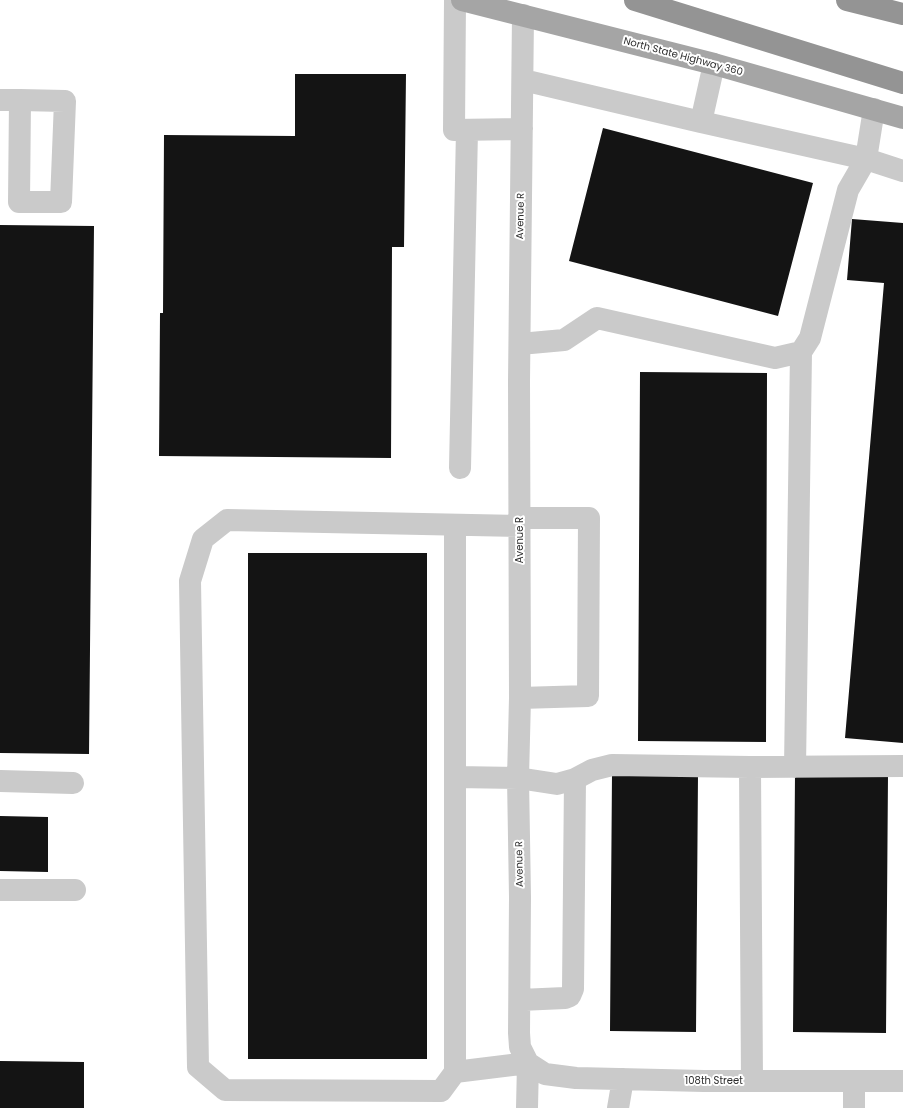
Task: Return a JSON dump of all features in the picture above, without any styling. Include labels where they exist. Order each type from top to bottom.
[{"type":"highway","points":[[635,0],[903,83]]},
{"type":"highway","points":[[847,0],[903,14]]},
{"type":"main road","name":"North State Highway 360","points":[[462,0],[714,64],[903,118]]},
{"type":"street","points":[[455,0],[454,130],[522,129]]},
{"type":"street","name":"Avenue R","points":[[524,15],[520,344],[520,698],[518,778],[520,1047],[528,1063]]},
{"type":"street","points":[[701,122],[714,64]]},
{"type":"street","points":[[523,80],[866,159],[903,171]]},
{"type":"street","points":[[10,100],[65,101],[61,202],[19,202],[10,100]]},
{"type":"street","points":[[795,767],[801,352],[810,338],[848,190],[866,159],[874,109]]},
{"type":"street","points":[[460,468],[467,130]]},
{"type":"street","points":[[520,344],[564,340],[597,318],[775,358],[801,352]]},
{"type":"street","points":[[455,525],[455,1072],[441,1091],[224,1090],[198,1068],[190,581],[202,539],[228,520],[455,525],[589,518],[588,696],[520,698]]},
{"type":"street","points":[[456,777],[518,778],[557,784],[575,780],[592,770],[612,765],[750,767],[903,766]]},
{"type":"street","points":[[750,767],[752,1081]]},
{"type":"street","points":[[520,1000],[565,998],[570,996],[573,989],[575,780]]},
{"type":"street","points":[[0,781],[73,783]]},
{"type":"street","points":[[0,890],[75,890]]},
{"type":"street","points":[[455,1072],[528,1063],[527,1108]]},
{"type":"street","name":"108th Street","points":[[528,1063],[546,1074],[576,1078],[903,1082]]},
{"type":"street","points":[[618,1108],[623,1079]]},
{"type":"street","points":[[854,1081],[854,1108]]},
{"type":"building","points":[[295,74],[406,74],[404,247],[392,247],[391,458],[159,456],[160,313],[163,313],[164,135],[295,136]]},
{"type":"building","points":[[603,128],[813,183],[778,316],[569,261]]},
{"type":"building","points":[[852,219],[903,223],[903,743],[845,738],[884,283],[847,280]]},
{"type":"building","points":[[0,225],[94,226],[89,754],[0,753]]},
{"type":"building","points":[[640,372],[767,373],[766,742],[638,741]]},
{"type":"building","points":[[248,553],[427,553],[427,1059],[248,1059]]},
{"type":"building","points":[[612,773],[698,774],[696,1032],[610,1031]]},
{"type":"building","points":[[795,774],[888,775],[886,1033],[793,1032]]},
{"type":"building","points":[[0,816],[48,817],[48,872],[0,871]]},
{"type":"building","points":[[0,1061],[84,1062],[84,1108],[0,1108]]}]
